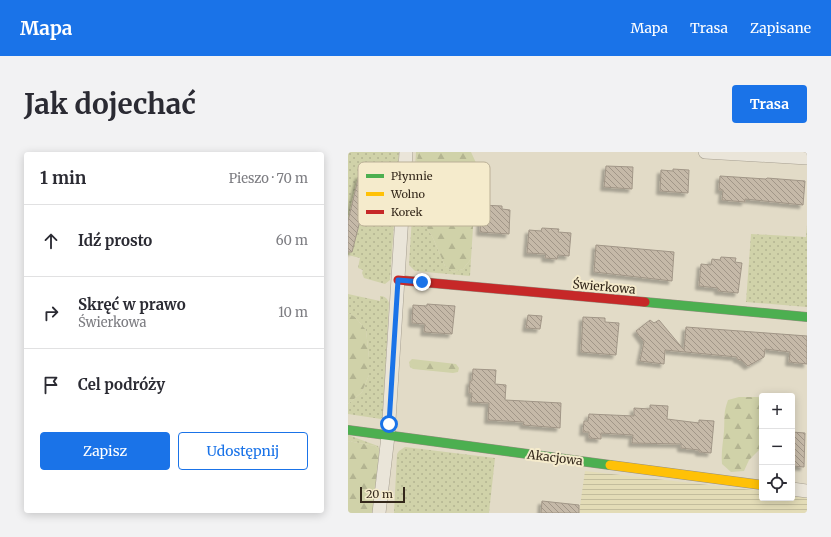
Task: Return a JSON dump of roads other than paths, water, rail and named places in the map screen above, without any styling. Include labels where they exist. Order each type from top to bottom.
[{"type":"street","points":[[405,162],[406,152]]},
{"type":"street","points":[[705,152],[807,158]]},
{"type":"street","points":[[379,513],[388,436],[401,226]]},
{"type":"street","name":"Świerkowa","points":[[398,280],[807,318]]},
{"type":"street","name":"Akacjowa","points":[[348,430],[759,485]]},
{"type":"street","points":[[795,489],[807,491]]}]
